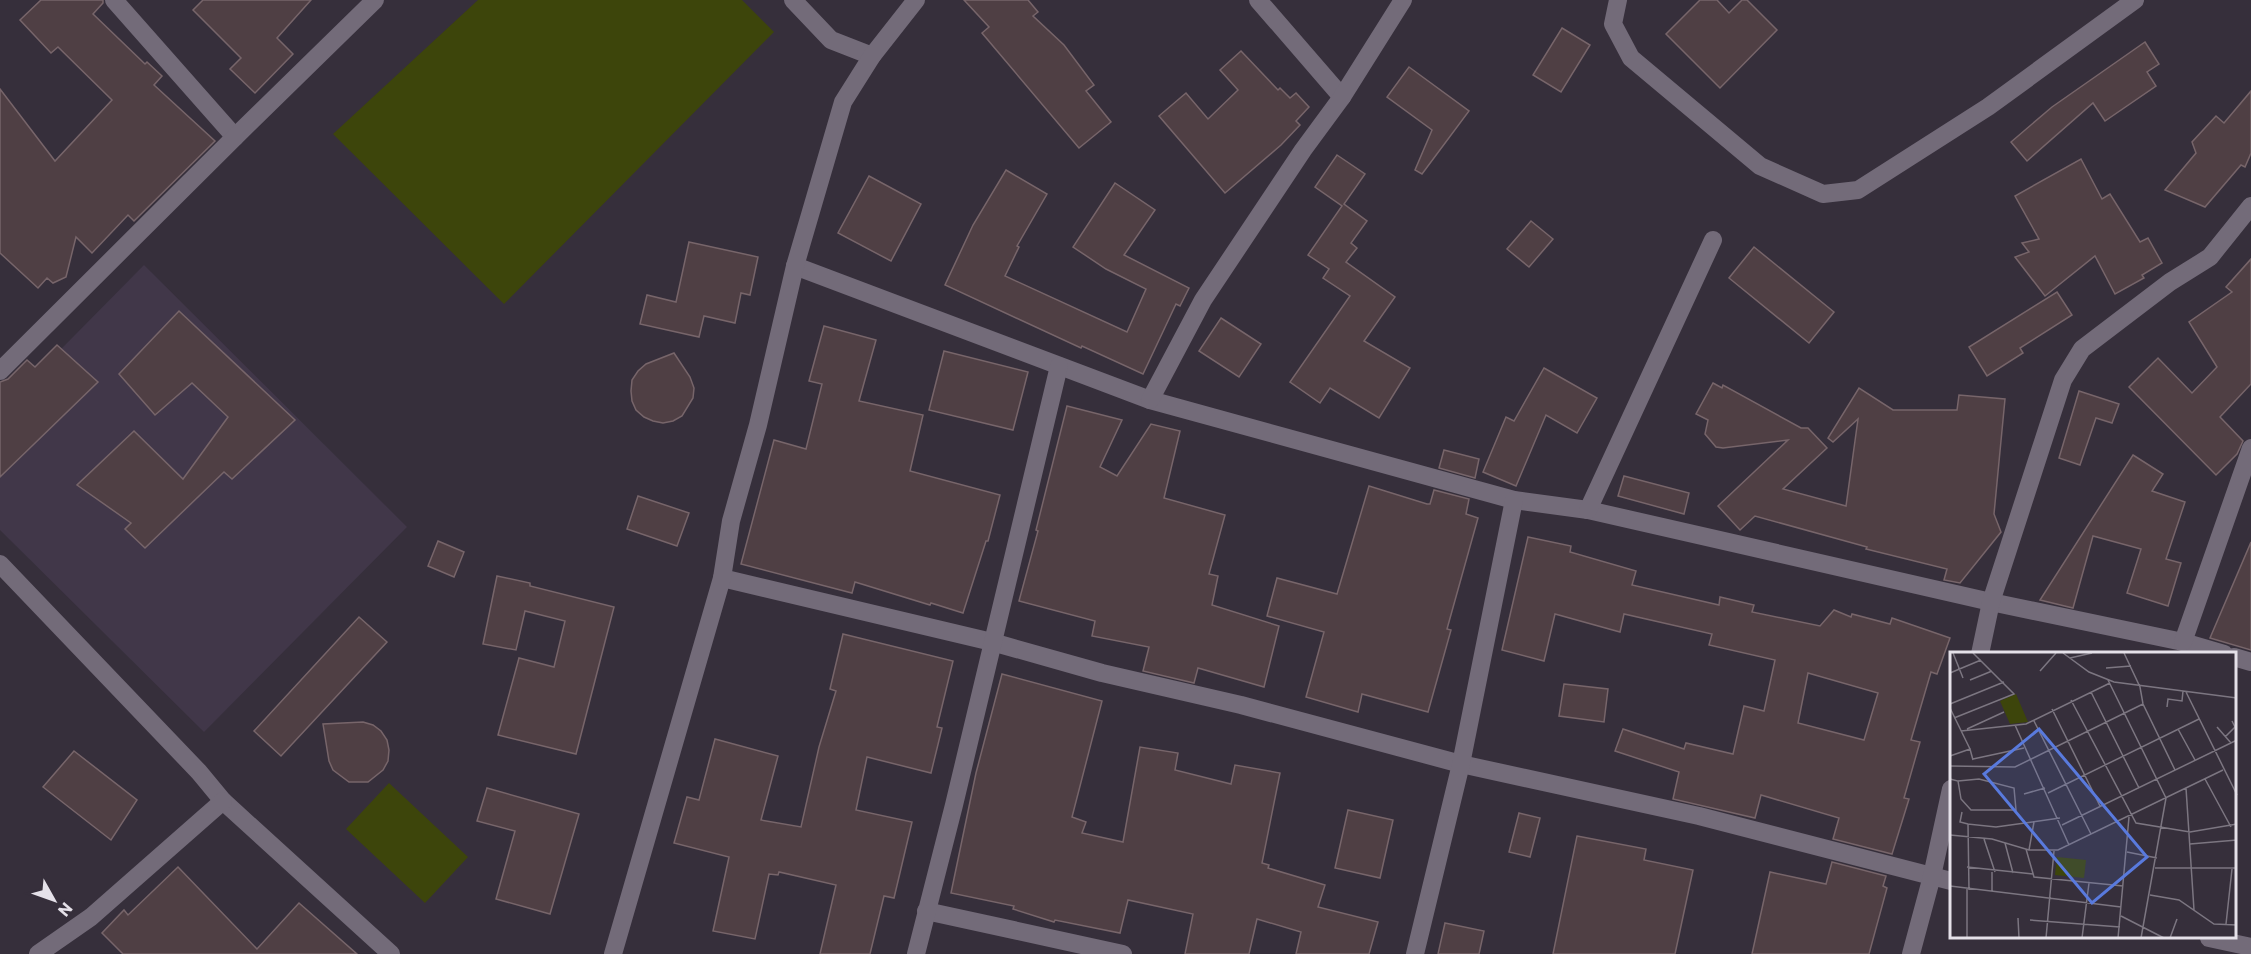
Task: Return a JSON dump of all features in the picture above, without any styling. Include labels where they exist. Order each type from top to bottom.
[{"type":"street","points":[[114,0],[235,137]]},
{"type":"street","points":[[0,371],[375,0]]},
{"type":"street","points":[[793,0],[831,40],[872,56]]},
{"type":"street","points":[[613,954],[722,578],[732,521],[759,425],[795,266],[843,102],[872,56],[916,0]]},
{"type":"street","points":[[1258,0],[1342,97]]},
{"type":"street","points":[[1150,400],[1203,300],[1303,150],[1342,97],[1403,0]]},
{"type":"street","points":[[1618,0],[1613,24],[1631,58],[1760,166],[1823,194],[1858,190],[1988,107],[2135,0]]},
{"type":"street","points":[[1980,652],[1991,602],[2063,380],[2082,349],[2170,282],[2210,257],[2251,206]]},
{"type":"street","points":[[1588,510],[1713,240]]},
{"type":"street","points":[[795,266],[1150,400],[1514,500],[1588,510],[1991,602],[2183,642],[2217,652]]},
{"type":"street","points":[[916,954],[1059,366]]},
{"type":"street","points":[[2183,642],[2251,448]]},
{"type":"street","points":[[1415,954],[1461,764],[1514,500]]},
{"type":"street","points":[[0,564],[224,801],[391,954]]},
{"type":"street","points":[[722,578],[992,642],[1102,673],[1241,705],[1461,764],[1699,816],[1950,881]]},
{"type":"street","points":[[2236,657],[2251,662]]},
{"type":"street","points":[[1911,954],[1932,876],[1950,794]]},
{"type":"street","points":[[38,954],[91,917],[224,801]]},
{"type":"street","points":[[926,912],[1123,954]]},
{"type":"street","points":[[2214,939],[2251,947]]},
{"type":"shaded area","points":[[144,265],[407,527],[204,732],[0,530],[0,411]]},
{"type":"green space","points":[[478,0],[742,0],[774,32],[504,304],[333,134]]},
{"type":"green space","points":[[389,783],[468,857],[425,903],[346,829]]},
{"type":"building","points":[[41,0],[103,0],[93,14],[145,64],[147,62],[162,76],[154,85],[215,141],[134,221],[128,215],[92,253],[76,237],[66,277],[53,283],[47,278],[38,288],[0,253],[0,89],[55,161],[112,100],[58,47],[51,53],[20,20]]},
{"type":"building","points":[[203,0],[311,0],[277,38],[293,54],[255,93],[230,69],[241,58],[193,10]]},
{"type":"building","points":[[964,0],[1028,0],[1038,12],[1033,16],[1064,45],[1094,85],[1086,91],[1111,122],[1079,148],[982,33],[989,27]]},
{"type":"building","points":[[1700,0],[1717,0],[1729,13],[1742,0],[1747,0],[1777,30],[1720,88],[1666,34]]},
{"type":"building","points":[[1562,28],[1590,45],[1561,92],[1533,75]]},
{"type":"building","points":[[2145,42],[2159,64],[2147,72],[2156,86],[2105,121],[2093,103],[2027,161],[2011,142],[2052,107]]},
{"type":"building","points":[[1241,51],[1278,90],[1280,88],[1290,98],[1296,93],[1309,107],[1296,121],[1300,125],[1281,145],[1225,193],[1159,116],[1186,93],[1208,119],[1238,90],[1220,70]]},
{"type":"building","points":[[1409,67],[1469,111],[1422,174],[1415,170],[1432,130],[1387,97]]},
{"type":"building","points":[[2251,91],[2251,153],[2245,167],[2241,165],[2205,207],[2165,190],[2196,153],[2192,142],[2216,116],[2224,123]]},
{"type":"building","points":[[1337,155],[1365,174],[1344,204],[1367,221],[1351,243],[1357,248],[1346,262],[1395,297],[1364,341],[1410,368],[1379,418],[1330,388],[1320,403],[1290,382],[1350,296],[1323,278],[1329,269],[1308,255],[1342,206],[1315,187]]},
{"type":"building","points":[[2081,159],[2102,199],[2110,194],[2140,242],[2148,238],[2162,263],[2142,275],[2144,278],[2115,294],[2095,256],[2045,296],[2015,257],[2029,252],[2022,243],[2039,239],[2015,196]]},
{"type":"building","points":[[1006,170],[1047,194],[1017,246],[1019,247],[1005,276],[1127,332],[1146,289],[1106,269],[1073,247],[1115,183],[1155,210],[1124,255],[1189,288],[1180,306],[1176,304],[1143,374],[945,285],[973,225]]},
{"type":"building","points":[[869,176],[921,204],[891,261],[838,233]]},
{"type":"building","points":[[1531,221],[1553,239],[1529,267],[1507,249]]},
{"type":"building","points":[[689,242],[758,257],[750,295],[741,293],[735,323],[704,316],[699,337],[640,324],[647,295],[676,302]]},
{"type":"building","points":[[1754,247],[1834,312],[1809,343],[1729,278]]},
{"type":"building","points":[[2251,259],[2251,384],[2220,417],[2243,441],[2237,454],[2216,475],[2129,387],[2158,358],[2192,393],[2217,367],[2189,322],[2232,292],[2226,287]]},
{"type":"building","points":[[2057,292],[2072,315],[2020,348],[2023,353],[1987,376],[1969,347]]},
{"type":"building","points":[[179,311],[295,420],[232,479],[224,472],[145,548],[125,529],[131,523],[77,485],[134,431],[183,479],[228,417],[192,383],[155,415],[119,374]]},
{"type":"building","points":[[1221,318],[1261,344],[1239,377],[1199,351]]},
{"type":"building","points":[[824,326],[876,340],[859,401],[923,415],[910,471],[1000,495],[988,541],[986,541],[963,613],[855,582],[852,593],[741,564],[774,440],[806,449],[822,384],[809,381]]},
{"type":"building","points":[[57,345],[98,382],[0,477],[0,382],[8,379],[27,360],[35,367]]},
{"type":"building","points":[[944,351],[1028,372],[1013,430],[929,410]]},
{"type":"building","points":[[674,353],[690,377],[694,388],[693,398],[682,416],[663,423],[653,421],[636,410],[632,401],[632,380],[646,364]]},
{"type":"building","points":[[1544,368],[1597,398],[1577,433],[1546,415],[1516,486],[1483,472],[1506,417],[1514,421]]},
{"type":"building","points":[[1713,383],[1722,388],[1723,385],[1801,428],[1808,428],[1827,448],[1783,489],[1846,506],[1858,419],[1833,442],[1828,438],[1859,388],[1893,410],[1957,410],[1959,395],[2005,399],[1994,514],[2001,532],[1960,583],[1944,580],[1947,569],[1866,549],[1867,547],[1755,516],[1740,530],[1718,506],[1788,440],[1716,447],[1705,434],[1708,420],[1696,414]]},
{"type":"building","points":[[2079,391],[2119,404],[2112,423],[2096,418],[2080,465],[2059,458]]},
{"type":"building","points":[[1067,406],[1122,420],[1100,467],[1117,476],[1151,424],[1180,431],[1164,498],[1225,515],[1209,574],[1218,576],[1212,605],[1279,626],[1264,687],[1198,668],[1194,683],[1143,671],[1149,647],[1092,636],[1095,621],[1019,601]]},
{"type":"building","points":[[1444,450],[1479,459],[1475,478],[1439,468]]},
{"type":"building","points":[[2133,455],[2163,474],[2152,491],[2185,502],[2166,559],[2181,563],[2168,606],[2127,593],[2141,549],[2093,536],[2073,608],[2040,600]]},
{"type":"building","points":[[1624,476],[1689,493],[1684,514],[1618,496]]},
{"type":"building","points":[[1369,486],[1427,504],[1430,504],[1434,490],[1469,499],[1466,514],[1478,518],[1447,629],[1451,630],[1428,712],[1362,694],[1358,712],[1306,697],[1324,632],[1267,616],[1277,578],[1337,594]]},
{"type":"building","points":[[638,496],[689,513],[677,546],[627,529]]},
{"type":"building","points":[[1528,537],[1571,546],[1570,552],[1636,571],[1632,585],[1719,605],[1720,597],[1754,605],[1752,612],[1820,626],[1834,610],[1851,617],[1852,614],[1890,624],[1892,618],[1950,638],[1937,674],[1931,672],[1911,740],[1920,742],[1904,798],[1909,799],[1892,854],[1833,839],[1839,818],[1761,795],[1755,818],[1673,799],[1679,772],[1615,751],[1623,729],[1684,749],[1686,743],[1733,754],[1744,706],[1764,711],[1775,660],[1709,645],[1712,634],[1624,614],[1620,632],[1555,614],[1544,661],[1502,650]],"holes":[[[1808,673],[1878,693],[1864,740],[1798,723]]]},
{"type":"building","points":[[438,541],[464,552],[454,577],[428,566]]},
{"type":"building","points":[[2251,542],[2251,650],[2210,638]]},
{"type":"building","points":[[497,576],[614,607],[576,754],[498,735],[519,658],[554,667],[565,621],[525,611],[516,650],[483,644]]},
{"type":"building","points":[[359,617],[387,642],[281,756],[254,731]]},
{"type":"building","points":[[843,634],[953,661],[937,727],[942,728],[931,773],[867,757],[856,810],[912,822],[894,898],[884,896],[870,954],[820,954],[836,885],[779,872],[778,875],[769,874],[755,939],[713,931],[729,857],[674,843],[687,797],[699,800],[715,739],[778,756],[761,820],[801,827],[819,747],[836,691],[830,689]]},
{"type":"building","points":[[1002,674],[1102,701],[1072,817],[1086,822],[1082,833],[1123,842],[1140,747],[1178,753],[1175,770],[1231,784],[1235,765],[1280,773],[1262,863],[1269,865],[1268,868],[1325,885],[1318,907],[1378,922],[1369,954],[1296,954],[1301,932],[1257,919],[1249,954],[1185,954],[1193,914],[1128,900],[1120,933],[1055,920],[1054,922],[1013,909],[1014,906],[951,893],[976,773]]},
{"type":"building","points":[[1564,684],[1608,689],[1604,722],[1559,716]]},
{"type":"building","points":[[363,722],[381,731],[387,740],[388,761],[383,770],[368,782],[349,782],[333,770],[329,761],[323,724]]},
{"type":"building","points":[[74,751],[137,800],[111,840],[43,787]]},
{"type":"building","points":[[487,788],[579,814],[550,914],[496,899],[515,831],[477,821]]},
{"type":"building","points":[[1348,810],[1393,820],[1380,878],[1335,868]]},
{"type":"building","points":[[1519,813],[1540,818],[1530,857],[1509,852]]},
{"type":"building","points":[[1577,836],[1646,849],[1644,860],[1693,870],[1675,954],[1553,954]]},
{"type":"building","points":[[1832,862],[1886,876],[1883,886],[1887,888],[1869,954],[1752,954],[1770,872],[1826,884]]},
{"type":"building","points":[[178,867],[257,949],[299,903],[357,954],[123,954],[102,933],[124,910],[128,915]]},
{"type":"building","points":[[1445,923],[1484,931],[1479,954],[1438,954]]}]
